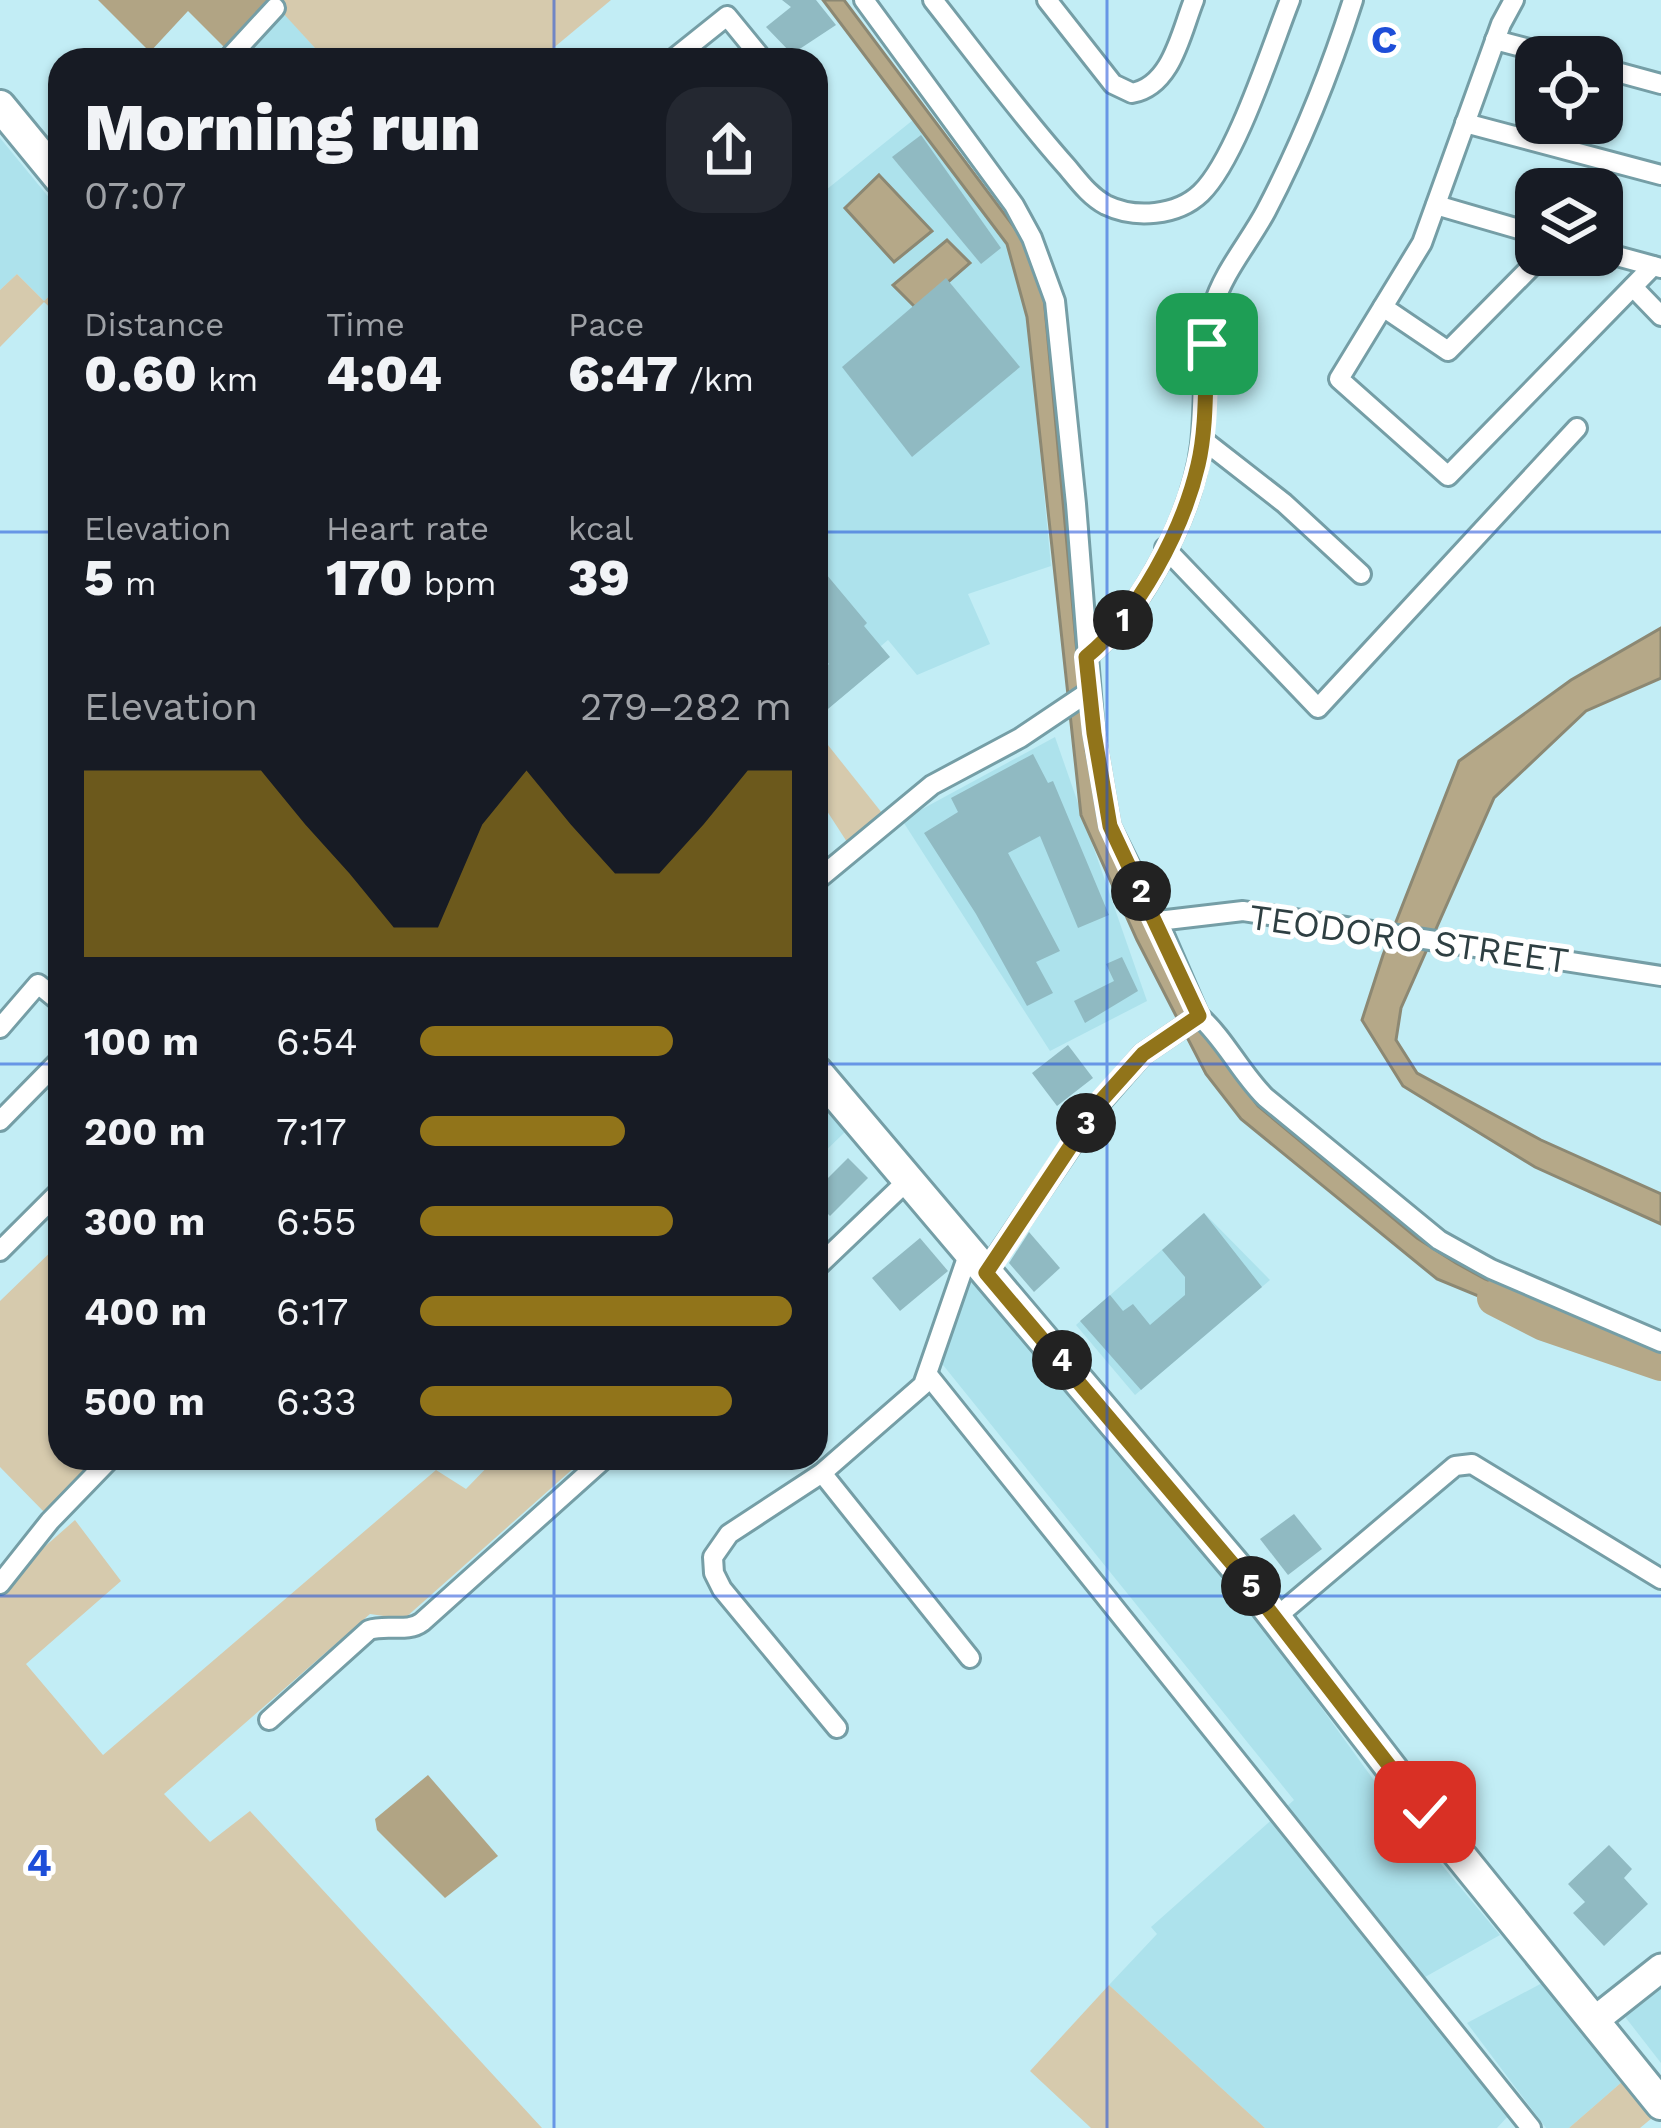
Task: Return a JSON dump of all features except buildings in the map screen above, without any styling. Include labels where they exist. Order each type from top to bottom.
[{"type":"main road","points":[[0,106],[48,164]]},
{"type":"main road","points":[[828,1085],[1142,1455],[1661,2104]]},
{"type":"main road","points":[[1594,2021],[1661,1968]]},
{"type":"street","points":[[864,0],[1014,205],[1032,238],[1054,301],[1076,504],[1086,657],[1110,826],[1199,1016],[1265,1097],[1439,1240],[1491,1269],[1661,1342]]},
{"type":"street","points":[[933,0],[1045,143],[1094,197],[1126,212],[1147,213],[1171,211],[1200,194],[1223,163],[1290,0]]},
{"type":"street","points":[[1047,0],[1113,84],[1132,93],[1152,87],[1162,77],[1194,0]]},
{"type":"street","points":[[1086,657],[1112,636],[1186,506],[1202,439],[1214,305],[1266,212],[1334,59],[1353,0]]},
{"type":"street","points":[[1514,0],[1422,243],[1339,380],[1448,476],[1657,267]]},
{"type":"street","points":[[238,48],[275,8]]},
{"type":"street","points":[[687,48],[727,16],[753,48]]},
{"type":"street","points":[[1496,40],[1515,45]]},
{"type":"street","points":[[1623,74],[1661,84]]},
{"type":"street","points":[[1466,123],[1661,175]]},
{"type":"street","points":[[1436,205],[1515,228]]},
{"type":"street","points":[[1623,258],[1657,267]]},
{"type":"street","points":[[1383,307],[1448,350],[1522,276]]},
{"type":"street","points":[[1633,287],[1661,316]]},
{"type":"street","points":[[1165,548],[1318,708],[1577,428]]},
{"type":"street","points":[[1202,439],[1284,503],[1361,574]]},
{"type":"street","points":[[828,870],[932,785],[1020,738],[1090,691]]},
{"type":"street","name":"TEODORO STREET","points":[[1158,921],[1243,911],[1661,976]]},
{"type":"street","points":[[0,1028],[38,984],[48,992]]},
{"type":"street","points":[[828,1468],[915,1395],[978,1263],[1100,1102],[1143,1054],[1199,1016]]},
{"type":"street","points":[[0,1121],[48,1072]]},
{"type":"street","points":[[828,1257],[908,1180]]},
{"type":"street","points":[[0,1251],[48,1203]]},
{"type":"street","points":[[928,1375],[1531,2128]]},
{"type":"street","points":[[1275,1618],[1455,1466],[1472,1464],[1661,1579]]},
{"type":"street","points":[[0,1584],[50,1521],[99,1470]]},
{"type":"street","points":[[268,1720],[369,1630],[409,1628],[422,1622],[592,1470]]},
{"type":"street","points":[[826,1470],[729,1534],[713,1557],[722,1589],[837,1728]]},
{"type":"street","points":[[822,1473],[970,1658]]},
{"type":"shaded area","points":[[98,0],[271,0],[229,48],[188,11],[154,48],[146,48]]},
{"type":"shaded area","points":[[271,0],[611,0],[553,48],[315,48]]},
{"type":"shaded area","points":[[823,0],[844,0],[1023,239],[1044,297],[1086,750],[1098,809],[1117,863],[1189,1013],[1258,1106],[1417,1238],[1485,1279],[1661,1352],[1661,1371],[1437,1279],[1241,1119],[1206,1074],[1137,940],[1081,815],[1027,317],[1007,244]]},
{"type":"shaded area","points":[[282,11],[315,48],[247,48]]},
{"type":"shaded area","points":[[913,120],[1007,244],[1027,317],[1051,566],[968,594],[990,644],[917,675],[888,640],[828,691],[828,188]]},
{"type":"shaded area","points":[[0,138],[48,196],[48,297],[44,301],[17,274],[0,290]]},
{"type":"shaded area","points":[[879,175],[932,231],[894,262],[845,208]]},
{"type":"shaded area","points":[[947,240],[970,263],[917,309],[893,285]]},
{"type":"shaded area","points":[[17,274],[44,301],[48,297],[48,306],[44,302],[0,347],[0,290]]},
{"type":"shaded area","points":[[1661,628],[1661,678],[1586,711],[1494,798],[1401,1008],[1396,1040],[1417,1073],[1541,1140],[1661,1194],[1661,1224],[1535,1167],[1403,1086],[1362,1020],[1459,761],[1571,680]]},
{"type":"shaded area","points":[[1055,737],[1147,1001],[1050,1051],[902,820]]},
{"type":"shaded area","points":[[828,745],[882,813],[847,842],[828,813]]},
{"type":"shaded area","points":[[828,1110],[846,1131],[828,1148]]},
{"type":"shaded area","points":[[1204,1213],[1270,1280],[1135,1395],[1076,1325]]},
{"type":"shaded area","points":[[48,1255],[48,1470],[90,1470],[47,1515],[0,1467],[0,1301]]},
{"type":"shaded area","points":[[970,1268],[1224,1573],[1391,1804],[1500,1935],[1409,1986],[1510,2114],[1497,2128],[1265,2128],[1109,1985],[1157,1934],[1151,1927],[1294,1800],[939,1360]]},
{"type":"shaded area","points":[[436,1470],[466,1489],[484,1470],[572,1470],[404,1619],[370,1614],[164,1794],[210,1842],[250,1811],[542,2128],[0,2128],[0,1586],[75,1520],[121,1581],[26,1664],[103,1755]]},
{"type":"shaded area","points":[[428,1775],[498,1856],[445,1898],[377,1830],[375,1819]]},
{"type":"shaded area","points":[[1544,1982],[1623,2081],[1569,2128],[1546,2128],[1467,2023]]},
{"type":"shaded area","points":[[1661,1983],[1661,2063],[1625,2012]]},
{"type":"shaded area","points":[[1109,1985],[1265,2128],[1091,2128],[1030,2071]]},
{"type":"shaded area","points":[[1623,2081],[1652,2118],[1640,2128],[1569,2128]]},
{"type":"waterway","points":[[1495,1298],[1544,1323],[1661,1363]]},
{"type":"route","points":[[1207,344],[1199,463],[1186,506],[1133,606],[1112,636],[1086,657],[1110,826],[1199,1016],[1143,1054],[1100,1102],[986,1273],[1241,1574],[1425,1812]]}]
